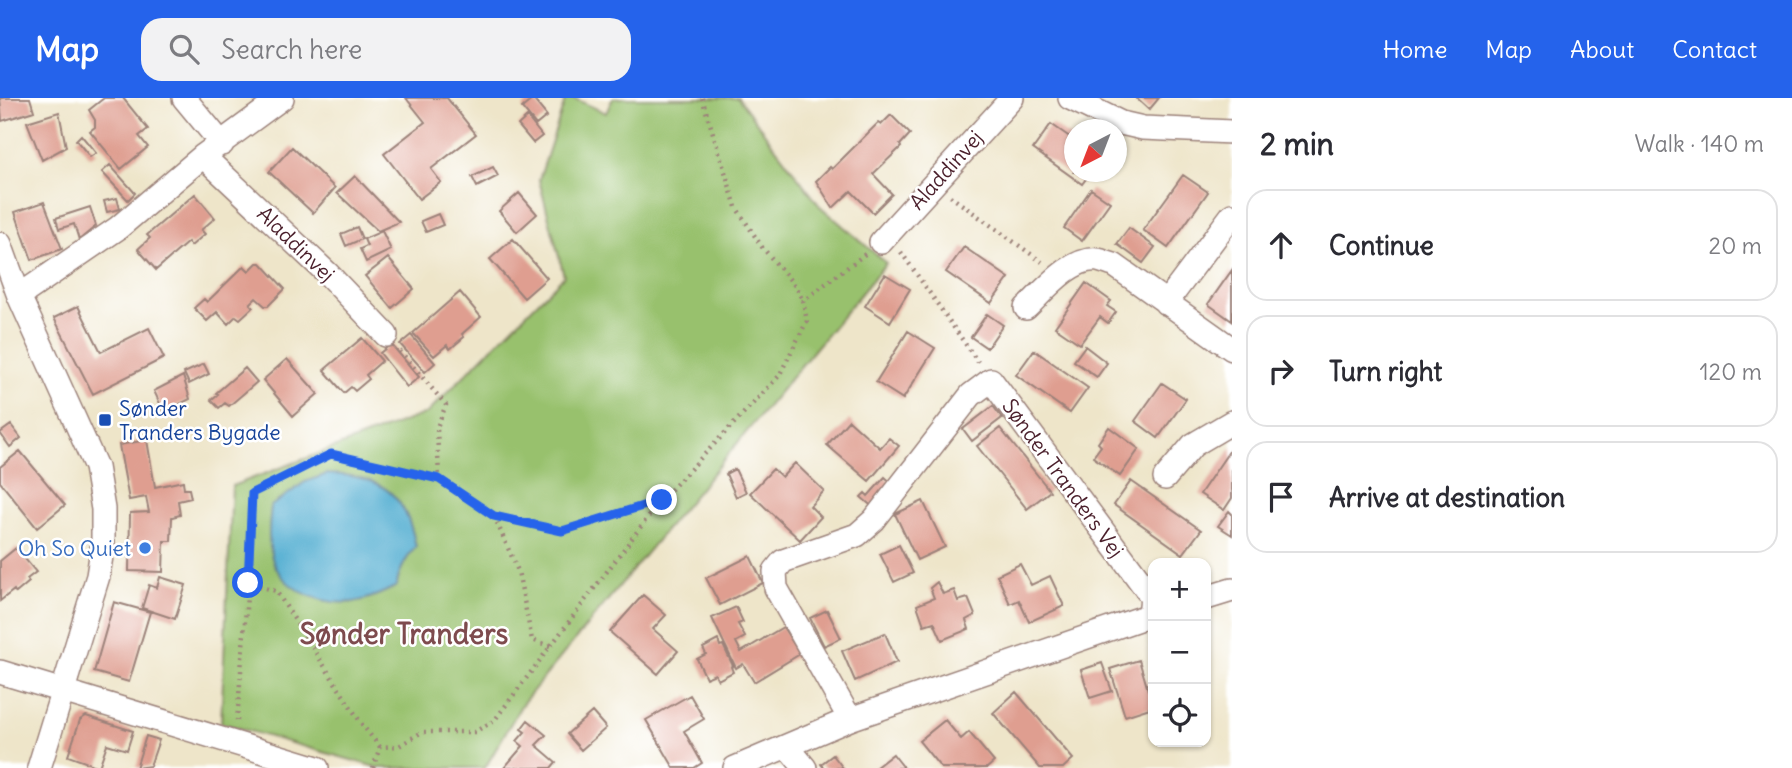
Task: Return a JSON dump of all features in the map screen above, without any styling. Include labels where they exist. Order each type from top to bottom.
[{"type":"street","name":"Aladdinvej","points":[[184,98],[213,150],[386,335]]},
{"type":"street","points":[[19,296],[118,228],[213,150],[282,98]]},
{"type":"street","name":"Aladdinvej","points":[[881,242],[1012,98]]},
{"type":"street","points":[[1070,98],[1121,123],[1143,128],[1232,132]]},
{"type":"street","points":[[1166,303],[1232,215]]},
{"type":"street","points":[[0,244],[19,296],[96,467],[103,509],[103,543],[98,576],[39,768]]},
{"type":"street","points":[[1026,308],[1060,275],[1076,265],[1096,259],[1114,265],[1232,349]]},
{"type":"street","name":"Sønder Tranders Vej","points":[[850,719],[776,588],[775,571],[783,561],[856,535],[874,520],[971,395],[991,380],[1148,592]]},
{"type":"street","points":[[1165,478],[1193,445],[1232,422]]},
{"type":"street","points":[[1211,596],[1232,590]]},
{"type":"street","name":"Sønder Tranders Vej","points":[[735,768],[850,719],[1148,615]]},
{"type":"street","points":[[0,672],[317,768]]},
{"type":"street","points":[[788,746],[805,768]]},
{"type":"path","points":[[380,747],[399,746],[422,732],[474,732],[494,721],[662,500],[779,376],[807,321],[803,301],[796,287],[762,247],[736,207],[702,98]]},
{"type":"path","points":[[934,184],[1060,275]]},
{"type":"path","points":[[803,301],[881,242],[895,244],[991,380]]},
{"type":"path","points":[[386,335],[446,405],[437,427],[439,479]]},
{"type":"path","points":[[235,743],[248,583],[252,493],[331,454],[439,479],[494,516],[562,531],[662,500]]},
{"type":"path","points":[[494,516],[518,571],[532,640],[550,646]]},
{"type":"path","points":[[248,583],[276,591],[363,726],[380,747]]},
{"type":"path","points":[[373,768],[380,747]]},
{"type":"green space","points":[[566,98],[573,98],[606,113],[613,98],[738,98],[820,206],[886,263],[522,704],[485,768],[379,768],[221,723],[232,486],[427,413],[564,276],[539,180]]},
{"type":"water","points":[[327,474],[346,475],[376,483],[398,500],[412,528],[416,547],[404,565],[397,586],[353,602],[326,601],[300,591],[279,573],[270,547],[271,506],[305,482]]},
{"type":"building","points":[[0,98],[30,98],[34,111],[2,121]]},
{"type":"building","points":[[104,98],[123,98],[148,129],[139,136],[148,147],[121,169],[90,131],[95,127],[95,120],[89,110]]},
{"type":"building","points":[[406,98],[447,98],[476,134],[431,169],[441,182],[419,199],[384,154],[425,122]]},
{"type":"building","points":[[1136,98],[1159,98],[1149,110]]},
{"type":"building","points":[[533,99],[547,116],[536,125],[522,108]]},
{"type":"building","points":[[59,112],[66,147],[42,160],[27,122]]},
{"type":"building","points":[[891,115],[910,134],[901,147],[873,174],[892,194],[873,213],[851,191],[833,208],[816,181],[830,167],[832,169],[878,123],[881,125]]},
{"type":"building","points":[[527,117],[542,136],[533,143],[518,125]]},
{"type":"building","points":[[1051,124],[1064,133],[1064,171],[1033,149]]},
{"type":"building","points":[[81,135],[96,153],[90,157],[76,140]]},
{"type":"building","points":[[292,147],[335,188],[313,213],[269,172]]},
{"type":"building","points":[[110,165],[135,193],[128,200],[102,172]]},
{"type":"building","points":[[493,167],[498,176],[477,187],[472,177]]},
{"type":"building","points":[[1183,175],[1208,192],[1168,248],[1143,230]]},
{"type":"building","points":[[355,176],[399,222],[378,231],[337,193]]},
{"type":"building","points":[[1091,189],[1110,202],[1082,241],[1064,228]]},
{"type":"building","points":[[519,193],[537,214],[517,232],[499,211]]},
{"type":"building","points":[[195,194],[215,218],[201,230],[205,234],[191,246],[188,242],[156,270],[138,249],[150,238],[147,235]]},
{"type":"building","points":[[117,198],[120,209],[107,212],[104,201]]},
{"type":"building","points":[[44,202],[62,249],[32,260],[15,212]]},
{"type":"building","points":[[90,207],[96,226],[79,240],[74,224],[59,229],[56,218]]},
{"type":"building","points":[[438,214],[443,225],[426,232],[421,221]]},
{"type":"building","points":[[357,227],[362,239],[346,246],[341,234]]},
{"type":"building","points":[[1129,228],[1155,247],[1143,263],[1117,244]]},
{"type":"building","points":[[382,231],[391,250],[366,262],[360,249],[367,246],[364,239]]},
{"type":"building","points":[[513,239],[547,278],[524,298],[490,259]]},
{"type":"building","points":[[964,247],[1009,278],[991,303],[946,272]]},
{"type":"building","points":[[388,258],[414,289],[392,308],[365,276]]},
{"type":"building","points":[[257,263],[261,263],[285,289],[268,306],[256,298],[250,304],[253,307],[240,319],[236,316],[228,324],[217,312],[207,321],[194,308],[204,299],[207,302],[244,266],[249,271]]},
{"type":"building","points":[[1232,270],[1232,321],[1208,304]]},
{"type":"building","points":[[885,274],[910,289],[890,322],[865,306]]},
{"type":"building","points":[[1086,283],[1111,301],[1107,306],[1116,312],[1108,323],[1100,317],[1080,344],[1055,327]]},
{"type":"building","points":[[460,292],[481,317],[450,349],[447,345],[434,356],[413,333]]},
{"type":"building","points":[[78,306],[101,352],[149,328],[164,358],[93,394],[54,318]]},
{"type":"building","points":[[987,314],[1003,325],[987,348],[971,337]]},
{"type":"building","points":[[908,331],[935,348],[903,399],[876,382]]},
{"type":"building","points":[[411,335],[435,363],[425,372],[400,344]]},
{"type":"building","points":[[362,338],[382,361],[366,375],[369,379],[355,391],[351,387],[344,393],[324,370]]},
{"type":"building","points":[[391,344],[419,377],[407,387],[380,353]]},
{"type":"building","points":[[1085,346],[1107,363],[1097,377],[1074,361]]},
{"type":"building","points":[[1034,350],[1088,388],[1070,413],[1016,375]]},
{"type":"building","points":[[287,359],[318,394],[293,416],[263,380]]},
{"type":"building","points":[[204,364],[209,374],[189,384],[184,373]]},
{"type":"building","points":[[245,368],[257,382],[229,406],[225,403],[219,408],[211,400]]},
{"type":"building","points":[[183,376],[190,399],[164,412],[154,391]]},
{"type":"building","points":[[1162,383],[1186,399],[1158,438],[1135,421]]},
{"type":"building","points":[[993,406],[1002,418],[972,441],[963,429]]},
{"type":"building","points":[[849,420],[880,448],[889,438],[899,446],[869,481],[827,445]]},
{"type":"building","points":[[11,425],[21,438],[10,447],[0,433]]},
{"type":"building","points":[[1109,427],[1139,449],[1120,476],[1093,457],[1101,446],[1098,443]]},
{"type":"building","points":[[1000,428],[1050,491],[1027,509],[977,446]]},
{"type":"building","points":[[147,440],[155,487],[183,481],[184,489],[189,489],[191,498],[178,501],[180,515],[172,517],[171,541],[164,541],[163,572],[129,571],[130,513],[149,512],[146,497],[129,500],[119,445]]},
{"type":"building","points":[[1232,447],[1232,498],[1224,510],[1200,494]]},
{"type":"building","points":[[20,451],[65,505],[37,528],[0,482],[0,467]]},
{"type":"building","points":[[795,463],[824,491],[810,506],[821,517],[800,540],[750,493],[773,469],[782,477]]},
{"type":"building","points":[[735,469],[746,492],[736,497],[726,474]]},
{"type":"building","points":[[885,477],[895,486],[875,509],[861,497],[865,493],[868,496]]},
{"type":"building","points":[[1131,481],[1201,530],[1183,554],[1114,505]]},
{"type":"building","points":[[923,501],[945,547],[917,560],[895,514]]},
{"type":"building","points":[[1229,511],[1232,514],[1232,535],[1218,526]]},
{"type":"building","points":[[899,545],[913,573],[894,582],[880,554]]},
{"type":"building","points":[[16,548],[36,572],[16,593],[14,590],[0,601],[0,561]]},
{"type":"building","points":[[750,556],[763,583],[720,605],[706,578]]},
{"type":"building","points":[[1020,564],[1031,585],[1050,576],[1064,606],[1029,622],[1019,600],[1010,604],[997,575]]},
{"type":"building","points":[[160,577],[186,585],[175,619],[142,608],[149,585],[157,588]]},
{"type":"building","points":[[937,582],[943,594],[954,590],[958,601],[968,598],[975,615],[966,620],[969,629],[942,640],[934,622],[924,625],[917,605],[934,598],[930,588]]},
{"type":"building","points":[[643,595],[666,615],[653,629],[678,651],[658,674],[610,632]]},
{"type":"building","points":[[114,602],[150,612],[129,682],[94,672]]},
{"type":"building","points":[[736,607],[743,622],[738,624],[745,637],[736,642],[741,652],[783,627],[800,654],[754,682],[743,664],[736,668],[712,618]]},
{"type":"building","points":[[827,610],[841,638],[824,646],[810,618]]},
{"type":"building","points":[[885,633],[897,662],[855,681],[842,651]]},
{"type":"building","points":[[718,640],[733,666],[733,672],[718,680],[715,674],[706,678],[697,659],[706,654],[703,648]]},
{"type":"building","points":[[1139,660],[1148,690],[1148,709],[1125,716],[1110,669]]},
{"type":"building","points":[[1102,663],[1112,691],[1090,698],[1081,670]]},
{"type":"building","points":[[1016,692],[1073,759],[1063,768],[1040,768],[993,713]]},
{"type":"building","points":[[690,695],[704,719],[684,731],[702,763],[694,768],[674,768],[646,720]]},
{"type":"building","points":[[592,712],[606,728],[581,750],[567,734]]},
{"type":"building","points":[[86,716],[133,731],[127,750],[107,744],[99,767],[68,756],[80,720]]},
{"type":"building","points":[[528,720],[546,735],[536,745],[556,762],[551,768],[504,768],[523,746],[517,741],[525,732],[521,729]]},
{"type":"building","points":[[945,720],[961,739],[969,732],[994,762],[987,768],[941,768],[919,741]]},
{"type":"building","points":[[146,736],[159,740],[150,766],[136,768]]},
{"type":"building","points":[[893,754],[904,768],[875,768]]},
{"type":"building","points":[[833,755],[843,768],[824,768],[821,764]]},
{"type":"place","name":"Sønder Tranders Bygade","points":[[105,420]]},
{"type":"place","name":"Oh So Quiet","points":[[145,548]]},
{"type":"district","name":"Sønder Tranders","points":[[404,634]]},
{"type":"route","points":[[248,583],[252,493],[331,454],[439,479],[494,516],[562,531],[662,500]]}]
